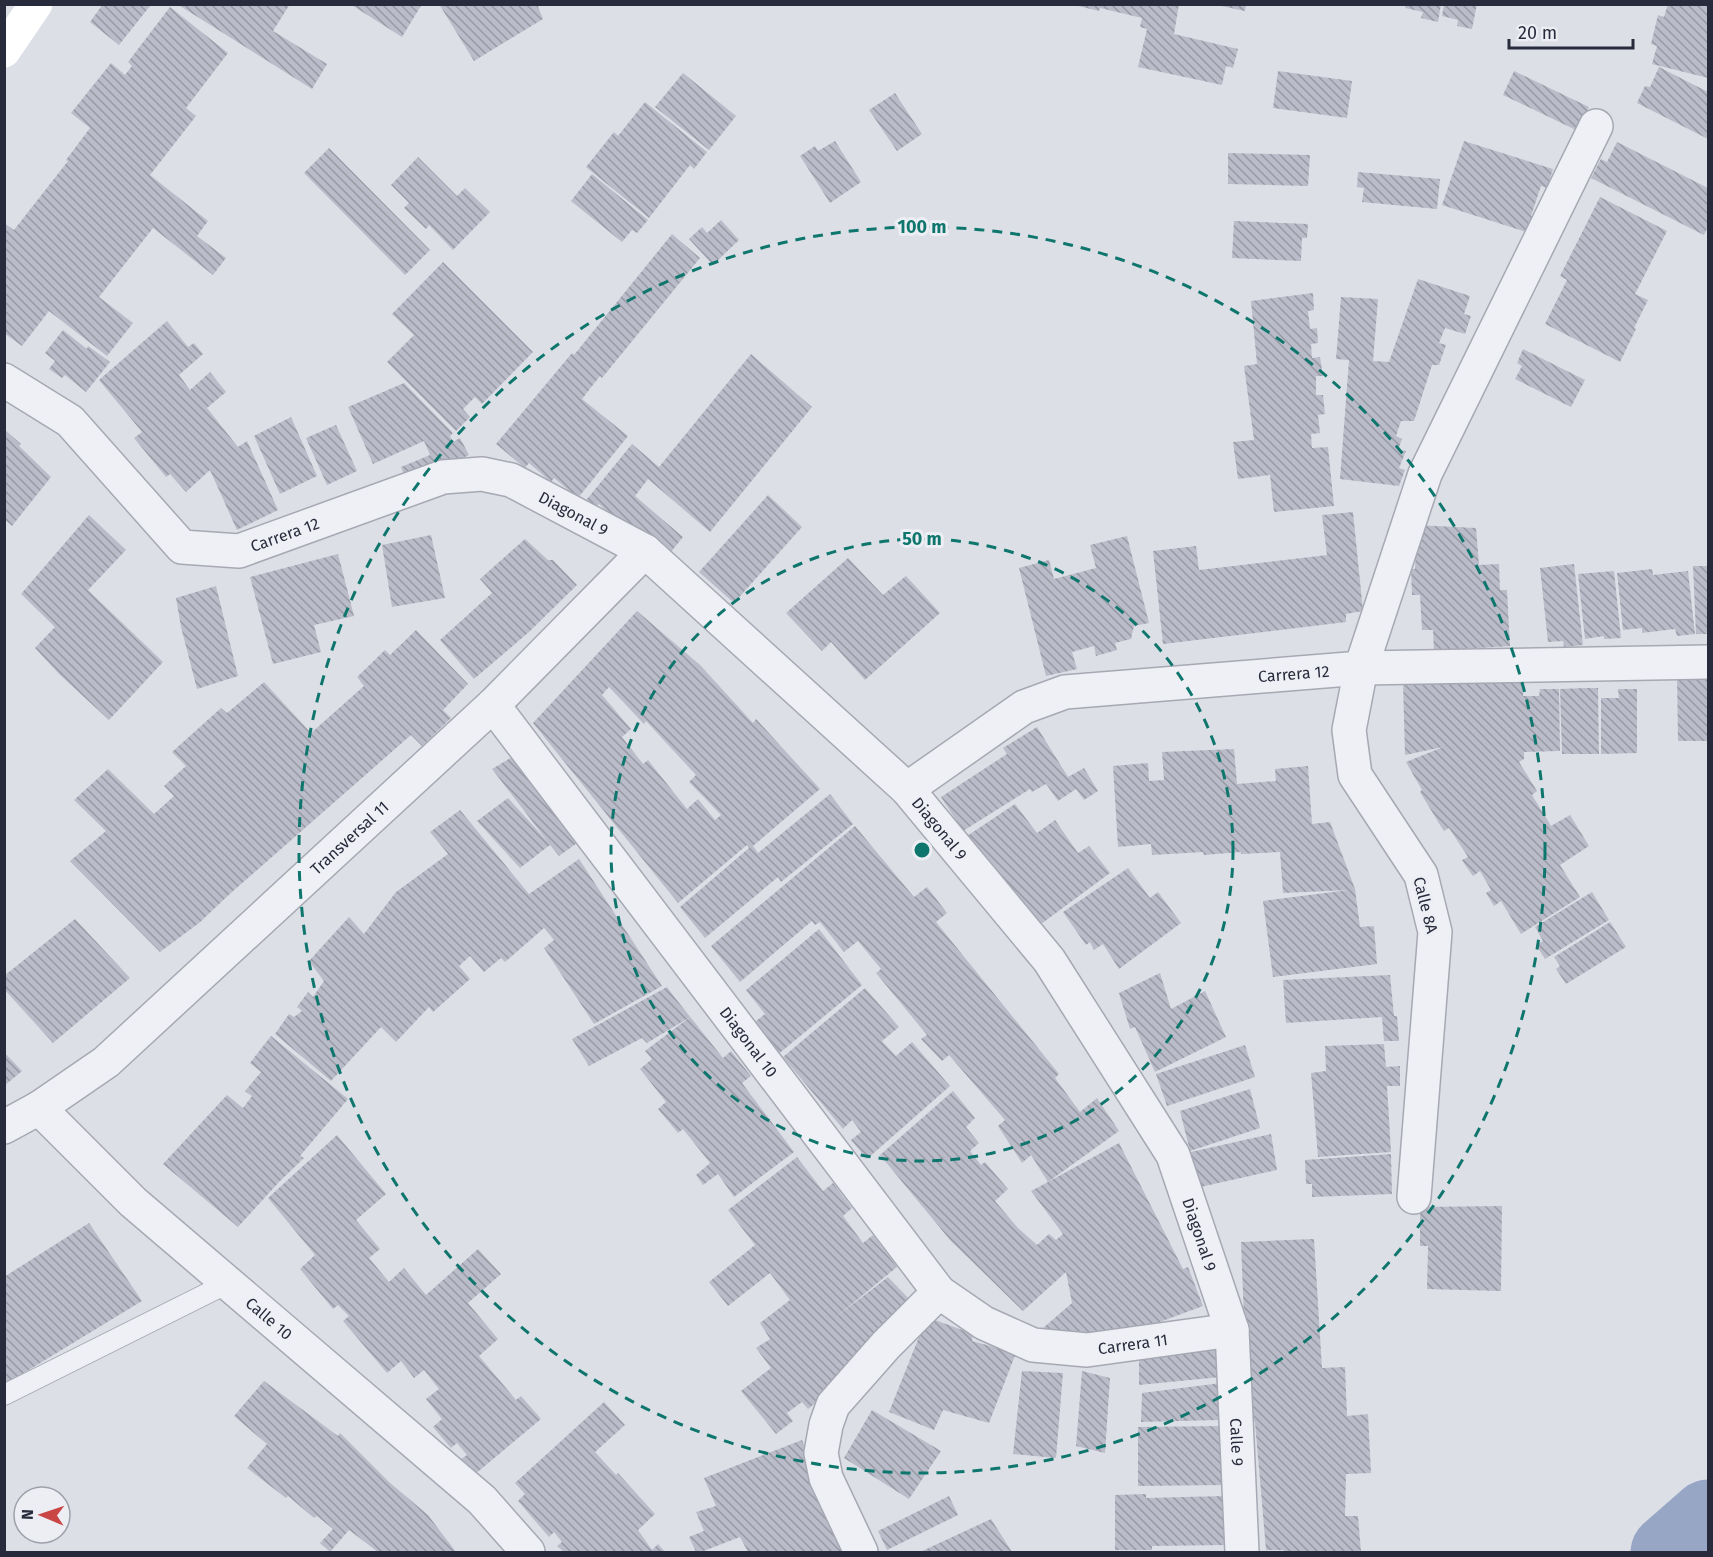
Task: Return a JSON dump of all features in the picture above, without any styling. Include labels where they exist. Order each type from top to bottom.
[{"type":"main road","points":[[4,51],[36,4]]},
{"type":"street","name":"Calle 8A","points":[[1414,1197],[1435,932],[1421,875],[1355,775],[1349,730],[1361,668],[1425,474],[1596,126]]},
{"type":"street","name":"Carrera 12","points":[[4,380],[70,421],[182,548],[239,551],[443,477],[482,474]]},
{"type":"street","name":"Diagonal 9","points":[[482,474],[511,480],[645,551],[907,789],[1049,960],[1173,1155],[1232,1330]]},
{"type":"street","name":"Transversal 11","points":[[39,1108],[106,1062],[493,705],[645,551]]},
{"type":"street","name":"Carrera 12","points":[[907,789],[1024,707],[1065,692],[1361,668],[1708,662]]},
{"type":"street","name":"Diagonal 10","points":[[493,705],[939,1292],[984,1323],[1033,1345]]},
{"type":"street","points":[[4,1127],[39,1108]]},
{"type":"street","name":"Calle 10","points":[[39,1108],[133,1202],[482,1500],[528,1552]]},
{"type":"street","points":[[861,1552],[826,1478],[821,1453],[826,1425],[833,1405],[902,1328],[939,1292]]},
{"type":"street","name":"Carrera 11","points":[[1033,1345],[1087,1350],[1232,1330]]},
{"type":"street","name":"Calle 9","points":[[1232,1330],[1242,1552]]},
{"type":"lane","points":[[4,1395],[228,1283]]},
{"type":"building","points":[[103,4],[148,4],[150,6],[119,45],[90,22]]},
{"type":"building","points":[[177,4],[290,4],[273,31],[327,64],[312,89]]},
{"type":"building","points":[[350,4],[422,4],[402,37]]},
{"type":"building","points":[[439,4],[537,4],[543,19],[474,61]]},
{"type":"building","points":[[1070,4],[1179,4],[1174,34],[1238,49],[1233,68],[1226,66],[1222,85],[1138,67],[1147,29],[1140,27],[1142,18]]},
{"type":"building","points":[[1212,4],[1246,4],[1245,11]]},
{"type":"building","points":[[1406,4],[1441,4],[1438,22],[1421,18],[1423,12],[1405,8]]},
{"type":"building","points":[[1444,4],[1477,4],[1472,29],[1457,26],[1458,20],[1442,16]]},
{"type":"building","points":[[1668,4],[1708,4],[1708,78],[1652,64],[1657,46],[1651,44],[1658,15],[1664,17]]},
{"type":"building","points":[[170,7],[228,53],[186,108],[196,116],[150,175],[208,221],[197,236],[226,258],[213,275],[153,228],[99,297],[133,323],[107,356],[49,311],[22,346],[4,333],[4,223],[14,230],[68,161],[66,160],[90,128],[71,113],[111,63],[125,75],[132,66],[128,62]]},
{"type":"building","points":[[1659,67],[1708,92],[1708,139],[1637,103],[1645,86],[1650,87]]},
{"type":"building","points":[[1278,71],[1352,81],[1347,118],[1273,108]]},
{"type":"building","points":[[1514,71],[1589,107],[1578,131],[1503,95]]},
{"type":"building","points":[[683,73],[736,116],[709,150],[655,107]]},
{"type":"building","points":[[895,93],[922,134],[897,151],[869,110]]},
{"type":"building","points":[[645,102],[707,152],[694,169],[690,165],[649,218],[586,167],[614,132],[618,136]]},
{"type":"building","points":[[835,141],[861,182],[830,203],[800,156],[815,146],[818,151]]},
{"type":"building","points":[[1464,141],[1553,169],[1547,188],[1541,186],[1531,216],[1538,217],[1532,234],[1442,205]]},
{"type":"building","points":[[1617,142],[1708,188],[1708,227],[1704,235],[1591,178],[1601,159],[1607,162]]},
{"type":"building","points":[[329,148],[430,250],[405,275],[304,173]]},
{"type":"building","points":[[1228,153],[1310,155],[1308,186],[1228,184]]},
{"type":"building","points":[[418,157],[457,196],[465,188],[490,212],[453,250],[429,225],[426,229],[404,208],[409,203],[391,185]]},
{"type":"building","points":[[1358,172],[1440,179],[1437,209],[1362,202],[1364,188],[1357,187]]},
{"type":"building","points":[[592,174],[648,220],[637,233],[632,230],[622,242],[571,201]]},
{"type":"building","points":[[1600,197],[1667,231],[1635,294],[1648,300],[1620,362],[1545,324],[1567,280],[1560,276]]},
{"type":"building","points":[[721,220],[739,240],[713,265],[689,239],[702,227],[707,233]]},
{"type":"building","points":[[1234,221],[1308,224],[1307,238],[1302,238],[1301,261],[1232,258]]},
{"type":"building","points":[[672,234],[700,258],[602,378],[600,376],[582,399],[628,436],[578,498],[554,478],[551,482],[529,463],[525,468],[496,444],[572,353],[574,355]]},
{"type":"building","points":[[443,262],[533,352],[482,404],[475,397],[463,409],[470,417],[456,431],[387,362],[414,335],[392,314]]},
{"type":"building","points":[[1418,279],[1470,296],[1464,314],[1471,316],[1465,334],[1445,328],[1439,343],[1446,345],[1439,365],[1432,365],[1414,421],[1401,421],[1396,436],[1402,439],[1398,450],[1406,451],[1399,468],[1405,470],[1399,486],[1340,479],[1349,360],[1336,359],[1341,297],[1378,299],[1373,361],[1389,362]]},
{"type":"building","points":[[1313,293],[1314,310],[1308,311],[1310,329],[1317,328],[1318,343],[1311,344],[1312,358],[1320,357],[1323,376],[1316,376],[1316,395],[1323,395],[1325,414],[1318,415],[1320,433],[1311,434],[1312,448],[1328,447],[1334,506],[1274,512],[1270,475],[1238,479],[1233,442],[1254,440],[1244,366],[1257,364],[1251,301]]},
{"type":"building","points":[[167,321],[188,347],[194,343],[203,354],[179,375],[190,390],[210,372],[226,392],[207,408],[238,447],[247,441],[278,510],[237,530],[210,470],[186,492],[170,474],[166,477],[134,438],[142,432],[99,380]]},
{"type":"building","points":[[63,330],[87,349],[88,346],[110,362],[86,392],[65,375],[62,378],[49,369],[55,361],[45,353]]},
{"type":"building","points":[[1523,349],[1585,380],[1571,407],[1515,379],[1522,366],[1517,363]]},
{"type":"building","points":[[751,354],[812,407],[710,532],[648,479],[635,496],[683,537],[662,563],[599,504],[593,512],[583,504],[632,444],[659,467]]},
{"type":"building","points":[[404,383],[453,433],[450,436],[453,442],[460,438],[469,455],[408,484],[401,467],[430,455],[424,441],[373,464],[348,407]]},
{"type":"building","points":[[291,417],[317,476],[280,494],[254,436]]},
{"type":"building","points":[[336,425],[357,471],[327,485],[306,438]]},
{"type":"building","points":[[4,429],[51,477],[12,526],[4,519]]},
{"type":"building","points":[[768,495],[802,527],[734,603],[699,572]]},
{"type":"building","points":[[1353,512],[1363,611],[1346,614],[1346,622],[1163,644],[1153,551],[1196,546],[1199,570],[1327,555],[1322,515]]},
{"type":"building","points":[[89,515],[126,550],[88,590],[163,662],[109,720],[59,674],[35,648],[55,627],[21,594]]},
{"type":"building","points":[[1417,525],[1476,528],[1479,565],[1499,564],[1500,590],[1507,590],[1510,646],[1434,651],[1433,630],[1422,630],[1420,595],[1412,595],[1411,569],[1415,569]]},
{"type":"building","points":[[431,535],[445,598],[392,607],[382,545]]},
{"type":"building","points":[[1127,536],[1149,623],[1134,626],[1131,639],[1115,643],[1117,650],[1096,656],[1094,646],[1072,652],[1077,669],[1046,676],[1019,568],[1049,560],[1054,579],[1096,568],[1090,545]]},
{"type":"building","points":[[525,539],[548,560],[553,560],[577,585],[529,632],[474,679],[440,640],[492,593],[480,579]]},
{"type":"building","points":[[338,554],[354,616],[314,625],[321,652],[273,664],[250,577]]},
{"type":"building","points":[[848,558],[883,595],[906,576],[940,613],[865,680],[831,642],[822,651],[786,613]]},
{"type":"building","points":[[1574,564],[1583,645],[1564,647],[1563,641],[1548,642],[1540,568]]},
{"type":"building","points":[[1693,566],[1708,566],[1708,634],[1696,634]]},
{"type":"building","points":[[1652,569],[1653,575],[1688,571],[1695,634],[1677,636],[1675,629],[1642,633],[1642,628],[1623,630],[1617,573]]},
{"type":"building","points":[[1614,571],[1621,638],[1604,639],[1604,636],[1585,639],[1578,574]]},
{"type":"building","points":[[216,586],[238,676],[197,689],[176,598]]},
{"type":"building","points":[[637,611],[700,665],[753,723],[756,719],[820,789],[753,846],[758,853],[830,794],[853,824],[781,882],[778,877],[705,938],[680,907],[749,848],[747,845],[678,903],[533,723]],"holes":[[[609,687],[644,724],[646,721],[696,775],[689,782],[721,815],[715,820],[698,799],[687,809],[648,760],[643,764],[622,737],[631,729],[602,695]]]},
{"type":"building","points":[[416,630],[468,684],[443,710],[451,718],[422,746],[411,735],[199,923],[160,952],[70,861],[106,831],[74,800],[108,769],[154,814],[174,796],[164,786],[186,766],[172,752],[221,708],[227,713],[264,682],[311,733],[364,686],[357,677],[385,650],[390,655]]},
{"type":"building","points":[[1708,669],[1708,741],[1678,741],[1677,675]]},
{"type":"building","points":[[1502,676],[1502,683],[1523,683],[1523,696],[1539,696],[1540,689],[1559,689],[1560,751],[1524,752],[1524,759],[1519,762],[1537,791],[1532,795],[1551,826],[1570,815],[1589,846],[1560,865],[1580,897],[1521,934],[1501,901],[1494,906],[1486,893],[1491,890],[1480,871],[1473,876],[1465,865],[1462,860],[1468,857],[1449,828],[1444,831],[1440,825],[1420,792],[1422,790],[1406,762],[1443,747],[1405,755],[1403,683]]},
{"type":"building","points":[[1598,688],[1599,754],[1562,754],[1560,689]]},
{"type":"building","points":[[1618,689],[1637,689],[1637,753],[1601,754],[1601,698],[1619,698]]},
{"type":"building","points":[[1037,727],[1068,777],[1084,768],[1098,791],[1084,800],[1076,789],[1058,801],[1046,784],[1032,792],[1030,789],[963,831],[941,797],[1007,754],[1003,748]]},
{"type":"building","points":[[1234,749],[1237,784],[1276,781],[1275,769],[1308,766],[1312,824],[1330,822],[1355,889],[1360,927],[1374,926],[1377,964],[1273,977],[1263,901],[1349,890],[1283,893],[1280,852],[1204,855],[1203,852],[1152,855],[1151,844],[1118,847],[1113,766],[1148,763],[1149,781],[1164,780],[1162,752]]},
{"type":"building","points":[[514,756],[580,841],[559,856],[550,845],[520,868],[477,821],[508,798],[548,842],[492,769]]},
{"type":"building","points":[[1015,804],[1037,833],[1055,820],[1078,853],[1089,846],[1110,873],[1033,930],[967,836]]},
{"type":"building","points":[[460,810],[529,894],[579,859],[662,986],[594,1024],[544,948],[554,940],[544,928],[505,962],[501,958],[484,972],[470,956],[459,966],[470,979],[433,1012],[429,1007],[396,1042],[381,1027],[331,1081],[275,1034],[289,1014],[294,1017],[302,1011],[297,1007],[308,992],[313,997],[324,981],[309,961],[349,917],[364,934],[396,892],[448,854],[430,832]]},
{"type":"building","points":[[855,826],[914,897],[927,887],[947,913],[936,922],[1059,1074],[1055,1078],[1080,1112],[1097,1098],[1119,1131],[1048,1182],[1031,1155],[1022,1163],[998,1126],[1005,1120],[949,1055],[942,1061],[921,1039],[927,1035],[876,973],[881,969],[858,941],[844,952],[820,922],[815,925],[812,921],[740,982],[711,946]]},
{"type":"building","points":[[1128,868],[1150,898],[1158,892],[1181,923],[1119,969],[1103,944],[1094,950],[1090,942],[1086,945],[1063,912]]},
{"type":"building","points":[[1592,892],[1609,920],[1545,959],[1536,945],[1543,941],[1535,927]]},
{"type":"building","points":[[75,919],[130,978],[53,1043],[4,989],[4,976]]},
{"type":"building","points":[[1610,922],[1626,947],[1566,984],[1556,969],[1560,966],[1554,957]]},
{"type":"building","points":[[819,929],[862,985],[776,1056],[751,1025],[765,1014],[746,990]]},
{"type":"building","points":[[1160,973],[1171,1009],[1205,991],[1226,1037],[1155,1072],[1135,1027],[1130,1029],[1119,993]]},
{"type":"building","points":[[1390,975],[1399,1041],[1384,1041],[1382,1017],[1286,1023],[1283,980]]},
{"type":"building","points":[[667,987],[723,1058],[731,1051],[751,1076],[742,1083],[794,1152],[734,1197],[718,1174],[703,1185],[696,1175],[710,1163],[683,1129],[678,1133],[658,1109],[666,1102],[640,1069],[652,1059],[645,1051],[690,1017],[647,1043],[642,1038],[589,1066],[572,1039]]},
{"type":"building","points":[[865,988],[899,1027],[882,1041],[896,1056],[912,1042],[950,1086],[867,1159],[851,1140],[861,1132],[852,1120],[843,1129],[783,1057]]},
{"type":"building","points":[[271,1036],[348,1099],[300,1156],[304,1158],[238,1227],[163,1164],[227,1095],[243,1108],[252,1096],[245,1091],[261,1072],[250,1063]]},
{"type":"building","points":[[1384,1044],[1386,1067],[1400,1066],[1400,1086],[1387,1086],[1391,1152],[1318,1157],[1311,1073],[1326,1071],[1325,1046]]},
{"type":"building","points":[[1245,1045],[1255,1077],[1167,1106],[1156,1074]]},
{"type":"building","points":[[4,1052],[22,1071],[4,1086]]},
{"type":"building","points":[[1250,1089],[1260,1128],[1190,1151],[1180,1111]]},
{"type":"building","points":[[953,1091],[975,1118],[966,1127],[979,1143],[970,1151],[981,1165],[985,1162],[1008,1189],[995,1201],[1018,1228],[1037,1245],[1049,1234],[1056,1240],[1063,1234],[1031,1191],[1119,1143],[1183,1269],[1188,1267],[1203,1306],[1138,1330],[1052,1340],[1043,1328],[1072,1303],[1066,1272],[1023,1311],[950,1240],[880,1155]]},
{"type":"building","points":[[1271,1134],[1277,1170],[1196,1188],[1191,1152]]},
{"type":"building","points":[[337,1135],[386,1194],[356,1220],[380,1249],[369,1258],[389,1282],[404,1268],[426,1295],[478,1249],[501,1274],[468,1303],[498,1339],[479,1356],[516,1400],[521,1396],[541,1419],[474,1475],[461,1459],[467,1455],[457,1443],[451,1448],[433,1427],[442,1419],[426,1399],[439,1389],[424,1370],[414,1378],[401,1361],[387,1373],[343,1321],[349,1316],[338,1305],[333,1309],[300,1269],[315,1255],[268,1198]]},
{"type":"building","points":[[1391,1154],[1392,1194],[1312,1197],[1312,1184],[1306,1184],[1305,1160]]},
{"type":"building","points":[[797,1157],[823,1191],[833,1183],[852,1208],[843,1216],[863,1243],[873,1235],[897,1267],[836,1317],[888,1277],[914,1304],[851,1374],[808,1409],[802,1402],[787,1413],[793,1421],[776,1434],[741,1391],[771,1368],[756,1348],[770,1339],[760,1323],[790,1300],[770,1273],[728,1306],[709,1282],[755,1245],[728,1210]]},
{"type":"building","points":[[1502,1206],[1501,1291],[1427,1289],[1428,1246],[1420,1246],[1420,1207]]},
{"type":"building","points":[[89,1223],[142,1301],[4,1385],[4,1277]]},
{"type":"building","points":[[1314,1239],[1322,1368],[1345,1367],[1347,1416],[1368,1414],[1371,1473],[1346,1474],[1345,1516],[1358,1516],[1361,1552],[1266,1550],[1255,1422],[1248,1422],[1241,1242]]},
{"type":"building","points":[[927,1317],[973,1334],[972,1341],[1016,1353],[989,1423],[943,1410],[934,1430],[889,1412]]},
{"type":"building","points":[[1222,1348],[1221,1377],[1139,1385],[1139,1357]]},
{"type":"building","points":[[1022,1371],[1063,1373],[1056,1458],[1013,1454]]},
{"type":"building","points":[[1082,1371],[1110,1378],[1105,1453],[1076,1446]]},
{"type":"building","points":[[264,1381],[338,1436],[340,1433],[389,1482],[428,1515],[456,1552],[378,1552],[349,1530],[330,1552],[320,1543],[333,1529],[317,1516],[314,1518],[288,1496],[286,1498],[247,1468],[267,1444],[234,1416]]},
{"type":"building","points":[[1221,1383],[1219,1420],[1141,1422],[1142,1393]]},
{"type":"building","points":[[604,1402],[625,1425],[595,1452],[616,1475],[618,1473],[655,1514],[638,1530],[652,1550],[658,1544],[665,1552],[564,1552],[557,1546],[562,1542],[554,1532],[549,1537],[518,1501],[525,1494],[515,1483]]},
{"type":"building","points":[[872,1410],[941,1451],[909,1499],[844,1458]]},
{"type":"building","points":[[1222,1426],[1224,1485],[1138,1486],[1138,1427]]},
{"type":"building","points":[[802,1440],[847,1552],[748,1552],[740,1537],[696,1552],[689,1537],[704,1531],[696,1512],[716,1506],[704,1478]]},
{"type":"building","points":[[1146,1494],[1146,1498],[1224,1496],[1225,1545],[1152,1546],[1152,1550],[1115,1550],[1115,1495]]},
{"type":"building","points":[[949,1496],[958,1515],[887,1550],[878,1531]]},
{"type":"building","points":[[991,1519],[1012,1552],[920,1552]]},
{"type":"waterway","points":[[1668,1552],[1708,1517]]}]
